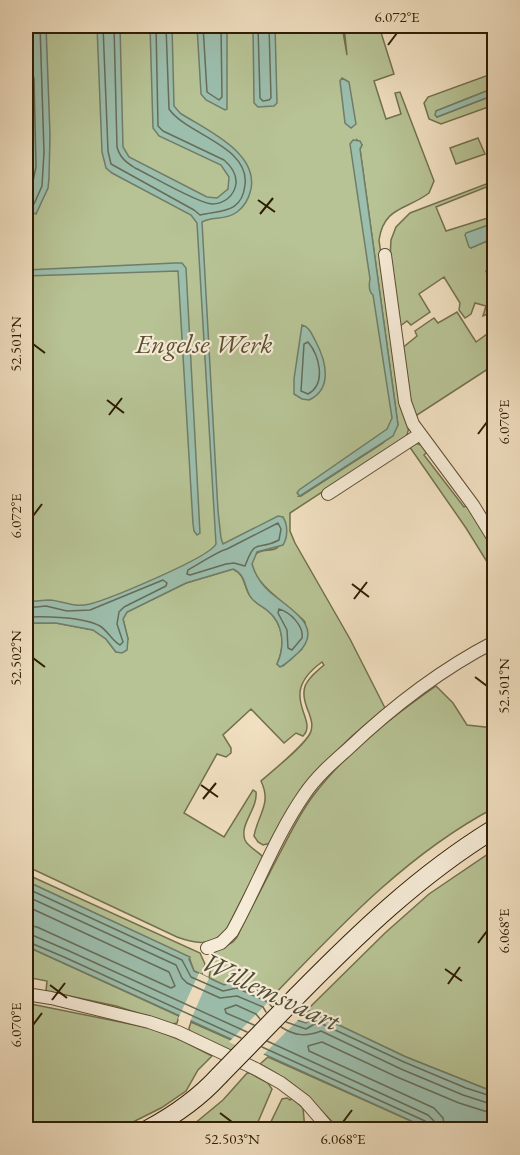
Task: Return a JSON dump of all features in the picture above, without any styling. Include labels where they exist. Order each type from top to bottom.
[{"type":"main road","points":[[147,1130],[209,1087],[361,931],[434,869],[495,829]]},
{"type":"street","points":[[385,255],[405,406],[413,424],[473,505],[495,539]]},
{"type":"street","points":[[328,494],[420,434]]},
{"type":"street","points":[[207,948],[221,944],[232,932],[287,823],[322,772],[411,693],[476,651],[495,642]]},
{"type":"street","points":[[26,994],[149,1022],[178,1032],[281,1083],[304,1101],[330,1130]]},
{"type":"green space","name":"Engelse Werk","points":[[26,26],[342,26],[347,55],[344,26],[379,26],[394,74],[374,81],[386,119],[401,114],[395,93],[400,92],[434,181],[429,193],[391,215],[382,229],[379,240],[401,402],[408,429],[405,438],[290,513],[290,531],[385,708],[315,772],[271,843],[263,845],[254,836],[265,803],[261,781],[297,749],[311,731],[312,724],[304,691],[308,681],[324,665],[322,662],[308,674],[302,686],[301,705],[307,722],[307,729],[303,736],[296,733],[284,743],[251,709],[223,735],[231,748],[231,753],[226,757],[217,754],[184,813],[224,837],[253,790],[256,792],[256,798],[244,828],[244,834],[246,842],[263,857],[225,932],[219,937],[202,942],[177,937],[26,866],[26,623],[56,623],[93,630],[106,639],[116,652],[128,639],[123,619],[127,612],[186,583],[233,569],[242,578],[256,603],[268,611],[277,622],[282,643],[277,664],[283,666],[302,649],[305,622],[261,582],[254,572],[252,563],[257,553],[277,548],[286,537],[104,612],[26,614]],"holes":[[[357,140],[362,145],[360,149],[398,425],[383,443],[299,496],[387,436],[394,422]]]},
{"type":"green space","points":[[494,73],[494,88],[436,111],[437,117],[494,95],[494,105],[441,124],[429,119],[424,103],[428,97]]},
{"type":"green space","points":[[478,138],[485,154],[456,164],[450,148]]},
{"type":"green space","points":[[494,181],[494,184],[436,207],[446,231],[494,216],[494,223],[467,233],[471,248],[494,238],[494,253],[491,255],[494,267],[486,271],[494,291],[494,317],[492,312],[483,316],[486,306],[475,303],[471,314],[465,318],[459,310],[460,303],[444,277],[419,294],[430,312],[411,325],[407,321],[399,327],[390,258],[391,240],[396,227],[410,213]]},
{"type":"green space","points":[[457,312],[476,342],[494,329],[494,365],[414,417],[401,349],[417,336],[415,331],[434,318],[438,323]]},
{"type":"green space","points":[[415,443],[425,446],[428,451],[424,455],[464,507],[468,504],[472,509],[494,546],[494,573],[409,446]]},
{"type":"green space","points":[[436,686],[453,703],[467,725],[494,728],[494,808],[462,826],[403,869],[349,918],[272,997],[237,981],[224,985],[209,978],[213,953],[233,942],[237,937],[292,830],[313,796],[355,750],[386,723]]},
{"type":"green space","points":[[494,850],[494,1092],[406,1057],[307,1010],[385,933],[429,894]]},
{"type":"green space","points":[[26,874],[200,953],[205,964],[202,975],[194,971],[189,957],[26,881]]},
{"type":"green space","points":[[26,946],[179,1016],[177,1023],[172,1024],[116,1006],[46,991],[47,981],[26,977]]},
{"type":"green space","points":[[26,1003],[150,1028],[212,1056],[198,1070],[186,1091],[161,1108],[117,1130],[26,1129]]},
{"type":"green space","points":[[191,1022],[254,1050],[247,1059],[190,1032]]},
{"type":"green space","points":[[268,1057],[429,1129],[339,1129],[303,1093],[284,1078],[260,1064]]},
{"type":"green space","points":[[248,1072],[268,1083],[272,1089],[255,1129],[188,1129],[223,1100]]},
{"type":"green space","points":[[292,1098],[303,1108],[305,1129],[267,1130],[282,1099],[290,1100]]},
{"type":"water","points":[[28,26],[46,26],[50,135],[49,178],[48,188],[36,214],[27,210],[26,214],[26,187],[30,167]]},
{"type":"water","points":[[97,26],[120,26],[123,147],[129,157],[207,197],[217,198],[228,189],[229,177],[221,165],[159,136],[153,128],[150,26],[172,26],[174,106],[180,113],[216,135],[238,153],[247,164],[251,176],[251,189],[240,210],[228,217],[202,222],[218,511],[223,544],[278,516],[285,520],[287,535],[283,545],[257,552],[252,564],[264,586],[294,611],[306,626],[308,634],[306,643],[298,653],[280,667],[277,664],[282,636],[277,622],[268,611],[256,603],[248,592],[243,578],[233,569],[186,583],[127,612],[123,619],[128,639],[127,650],[122,653],[116,652],[106,639],[93,630],[56,623],[26,623],[26,601],[49,600],[73,605],[90,604],[178,568],[196,559],[216,544],[197,223],[191,215],[106,168],[102,152]]},
{"type":"water","points":[[197,26],[227,26],[227,109],[225,110],[206,100],[201,94]]},
{"type":"water","points":[[253,26],[275,26],[277,103],[274,106],[258,107],[254,103]]},
{"type":"water","points":[[342,78],[349,82],[356,124],[351,128],[345,123],[340,81]]},
{"type":"water","points":[[494,88],[494,95],[437,117],[435,115],[436,111]]},
{"type":"water","points":[[353,140],[360,141],[362,145],[360,149],[398,425],[393,436],[300,496],[297,493],[299,490],[387,429],[392,418],[373,295],[369,287],[370,279],[350,144]]},
{"type":"water","points":[[494,223],[494,238],[469,247],[466,233]]},
{"type":"water","points":[[182,263],[186,268],[200,533],[197,535],[193,524],[178,271],[26,276],[26,270]]},
{"type":"water","points":[[302,325],[312,334],[325,366],[322,389],[309,400],[294,394]]},
{"type":"water","points":[[26,881],[190,957],[194,971],[224,985],[237,981],[272,997],[297,1020],[306,1023],[309,1021],[307,1010],[406,1057],[494,1092],[494,1129],[429,1129],[26,946]]},
{"type":"pier","points":[[199,973],[209,978],[189,1024],[178,1019]]},
{"type":"pier","points":[[275,995],[292,1015],[300,1018],[261,1057],[229,1042]]},
{"type":"water label","name":"Willemsvaart","points":[[271,991]]}]
